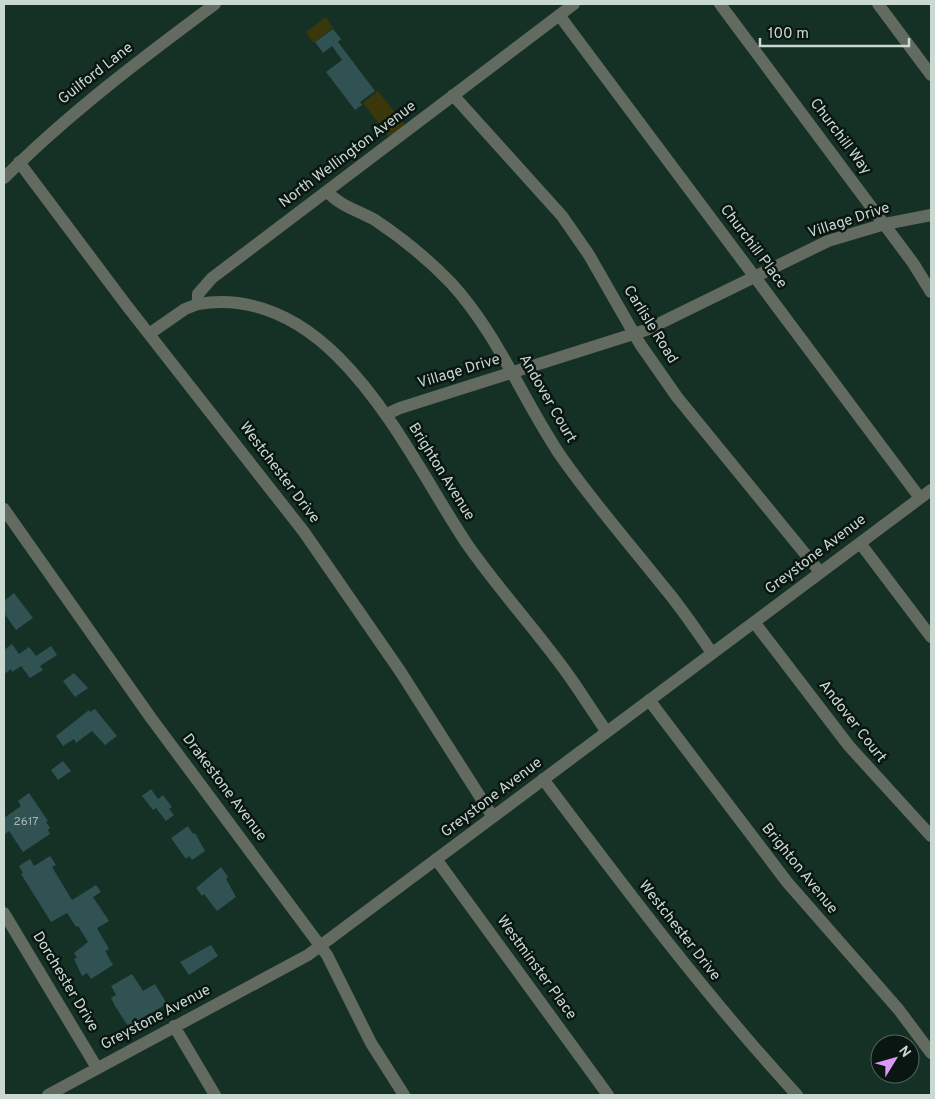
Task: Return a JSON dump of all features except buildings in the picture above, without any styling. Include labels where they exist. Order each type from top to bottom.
[{"type":"street","name":"Guilford Lane","points":[[4,178],[19,162],[99,90],[214,4]]},
{"type":"street","name":"North Wellington Avenue","points":[[198,304],[198,294],[212,278],[574,4]]},
{"type":"street","name":"Churchill Way","points":[[720,4],[913,263],[931,292]]},
{"type":"street","points":[[878,4],[931,75]]},
{"type":"street","name":"Churchill Place","points":[[559,15],[920,498]]},
{"type":"street","name":"Carlisle Road","points":[[453,95],[562,216],[589,255],[634,334],[677,397],[704,433],[820,572]]},
{"type":"street","name":"Westchester Drive","points":[[19,162],[150,334],[270,486],[325,561],[400,671],[493,817]]},
{"type":"street","name":"Andover Court","points":[[327,190],[337,200],[397,235],[440,272],[468,303],[488,331],[551,441],[588,495],[664,587],[712,653]]},
{"type":"street","name":"Village Drive","points":[[387,414],[400,408],[634,334],[669,320],[828,242],[884,224],[931,215]]},
{"type":"street","name":"Brighton Avenue","points":[[198,304],[214,301],[242,302],[260,306],[282,317],[316,340],[348,367],[387,414],[468,546],[569,675],[607,732]]},
{"type":"street","points":[[150,334],[185,309],[198,304]]},
{"type":"street","name":"Greystone Avenue","points":[[48,1095],[174,1026],[290,966],[321,946],[931,490]]},
{"type":"street","name":"Drakestone Avenue","points":[[4,509],[151,718],[321,946],[371,1043],[404,1095]]},
{"type":"street","points":[[860,543],[931,637]]},
{"type":"street","name":"Andover Court","points":[[754,622],[849,746],[931,836]]},
{"type":"street","name":"Brighton Avenue","points":[[649,700],[787,882],[899,1010],[931,1053]]},
{"type":"street","name":"Westchester Drive","points":[[544,780],[680,961],[797,1095]]},
{"type":"street","name":"Westminster Place","points":[[436,859],[608,1095]]},
{"type":"street","name":"Dorchester Drive","points":[[4,913],[97,1068]]},
{"type":"street","points":[[174,1026],[215,1095]]},
{"type":"shaded area","points":[[326,17],[333,28],[313,43],[306,32]]},
{"type":"shaded area","points":[[378,91],[405,125],[390,138],[363,103]]}]
